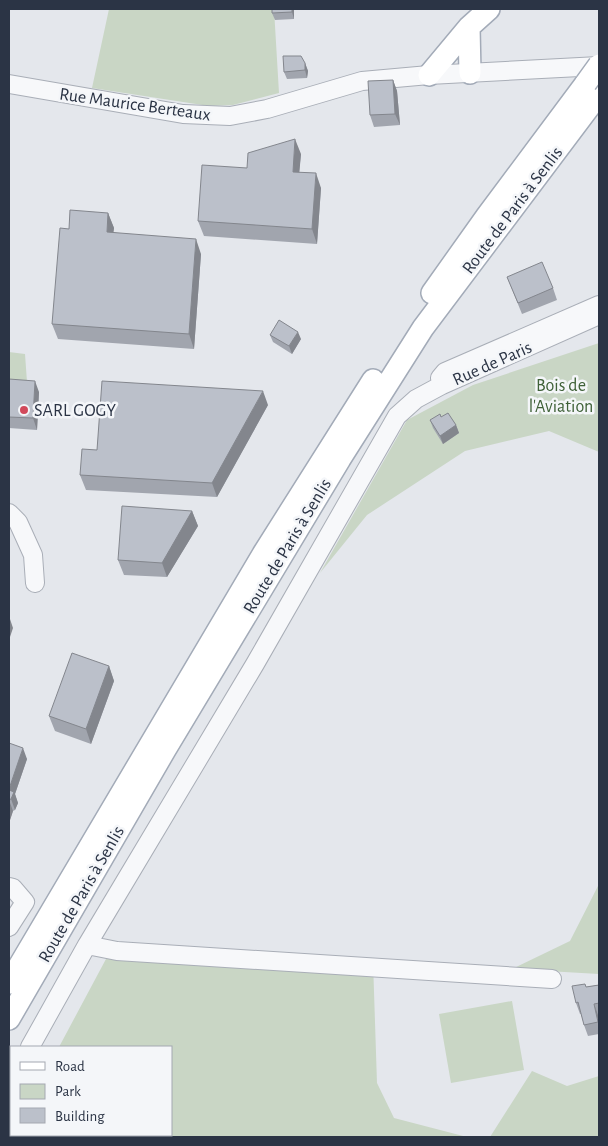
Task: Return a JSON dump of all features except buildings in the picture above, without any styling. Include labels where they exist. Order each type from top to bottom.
[{"type":"main road","points":[[429,75],[469,27],[490,9]]},
{"type":"main road","points":[[469,27],[470,73]]},
{"type":"main road","points":[[592,88],[599,66]]},
{"type":"main road","name":"Route de Paris à Senlis","points":[[9,983],[263,554],[328,448],[424,304],[486,217],[592,88]]},
{"type":"main road","name":"Route de Paris à Senlis","points":[[9,1019],[194,700],[350,443],[423,328],[592,88]]},
{"type":"street","name":"Rue Maurice Berteaux","points":[[9,84],[183,114],[230,116],[267,108],[362,81],[429,75],[599,66]]},
{"type":"street","name":"Rue de Paris","points":[[599,305],[445,372],[440,378],[442,385],[599,315]]},
{"type":"street","points":[[31,1046],[87,944],[255,664],[397,416],[416,400],[442,385]]},
{"type":"street","points":[[9,513],[18,522],[33,556],[35,583]]},
{"type":"street","points":[[9,886],[25,902],[9,927]]},
{"type":"street","points":[[87,944],[117,951],[552,979]]},
{"type":"green space","points":[[109,9],[274,9],[279,93],[233,105],[209,106],[92,88]]},
{"type":"green space","name":"Bois de l'Aviation","points":[[599,343],[599,452],[549,431],[465,451],[367,515],[320,573],[407,420],[473,385]]},
{"type":"green space","points":[[9,352],[25,354],[27,382],[9,381]]},
{"type":"green space","points":[[599,884],[599,974],[512,969],[570,941]]},
{"type":"green space","points":[[106,959],[373,961],[377,1083],[394,1118],[467,1137],[12,1137],[172,1136],[172,1046],[60,1046]]},
{"type":"green space","points":[[512,1001],[524,1070],[451,1083],[439,1014]]},
{"type":"green space","points":[[532,1071],[567,1086],[599,1076],[599,1137],[490,1137]]},
{"type":"place","name":"SARL GOGY","points":[[24,410]]}]
